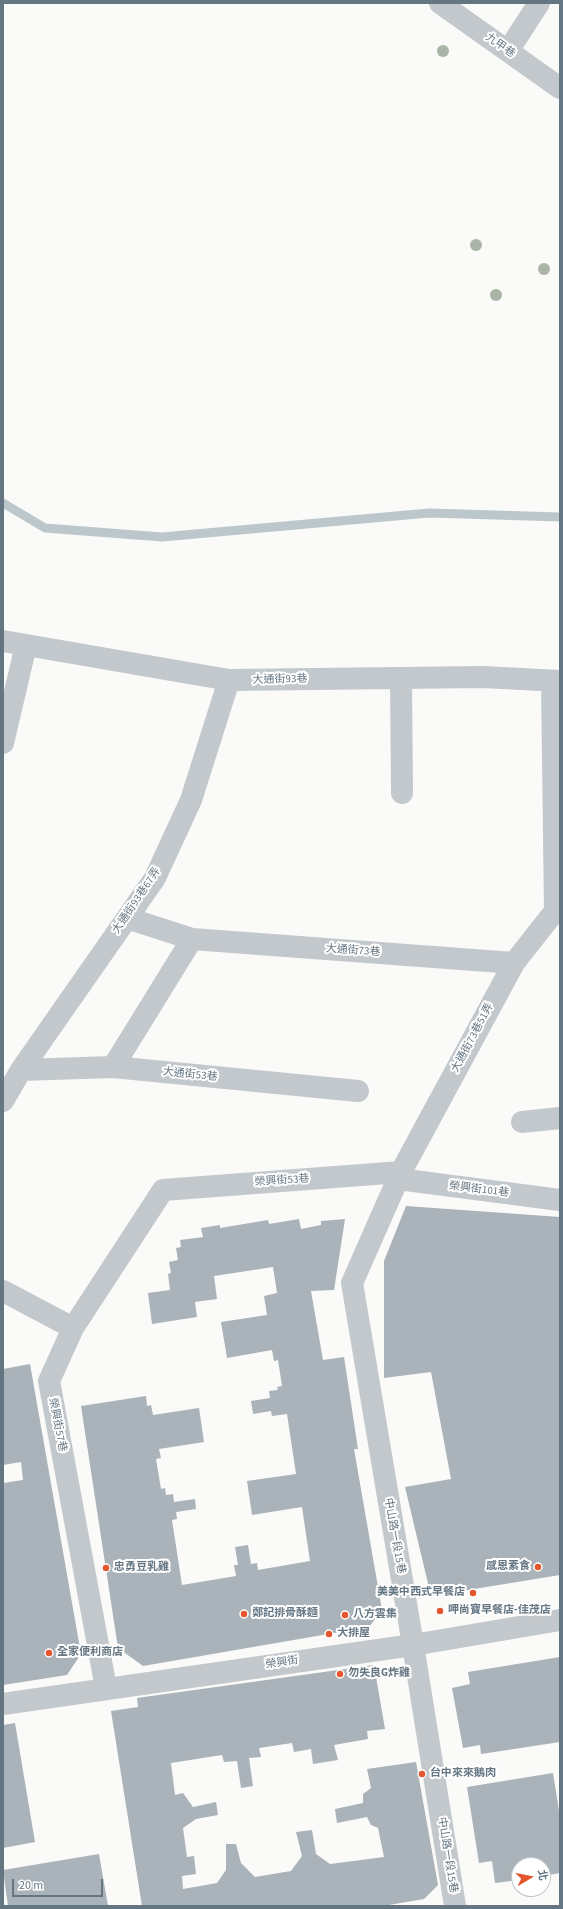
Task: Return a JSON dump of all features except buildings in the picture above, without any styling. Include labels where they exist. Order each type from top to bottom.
[{"type":"street","name":"九甲巷","points":[[440,3],[560,88]]},
{"type":"street","points":[[508,51],[539,3]]},
{"type":"street","name":"大通街93巷","points":[[3,641],[230,680],[483,677],[556,681]]},
{"type":"street","points":[[3,744],[26,645]]},
{"type":"street","points":[[401,678],[402,793]]},
{"type":"street","name":"大通街93巷67弄","points":[[3,1101],[21,1070],[155,878],[191,800],[230,680]]},
{"type":"street","points":[[556,681],[558,910]]},
{"type":"street","name":"大通街73巷51弄","points":[[359,1332],[352,1283],[400,1176],[514,963],[558,910]]},
{"type":"street","name":"大通街73巷","points":[[126,918],[192,939],[514,963]]},
{"type":"street","points":[[113,1067],[192,939]]},
{"type":"street","name":"大通街53巷","points":[[21,1070],[113,1067],[358,1091]]},
{"type":"street","points":[[522,1122],[560,1118]]},
{"type":"street","name":"榮興街53巷","points":[[163,1190],[400,1176]]},
{"type":"street","name":"榮興街101巷","points":[[400,1176],[560,1200]]},
{"type":"street","name":"榮興街57巷","points":[[106,1688],[49,1380],[73,1328],[163,1190]]},
{"type":"street","points":[[3,1291],[73,1328]]},
{"type":"street","name":"中山路一段15巷","points":[[359,1332],[413,1645],[454,1906]]},
{"type":"street","name":"榮興街","points":[[3,1704],[413,1645],[560,1620]]},
{"type":"waterway","points":[[3,503],[45,528],[162,537],[429,513],[560,517]]},
{"type":"place","name":"感恩素食","points":[[538,1567]]},
{"type":"place","name":"忠勇豆乳雞","points":[[106,1568]]},
{"type":"place","name":"美美中西式早餐店","points":[[473,1593]]},
{"type":"place","name":"呷尚寶早餐店-佳茂店","points":[[440,1611]]},
{"type":"place","name":"鄭記排骨酥麵","points":[[244,1614]]},
{"type":"place","name":"八方雲集","points":[[345,1615]]},
{"type":"place","name":"大排屋","points":[[329,1634]]},
{"type":"place","name":"全家便利商店","points":[[49,1653]]},
{"type":"place","name":"勿失良G炸雞","points":[[340,1674]]},
{"type":"place","name":"台中來來鵝肉","points":[[422,1774]]}]
